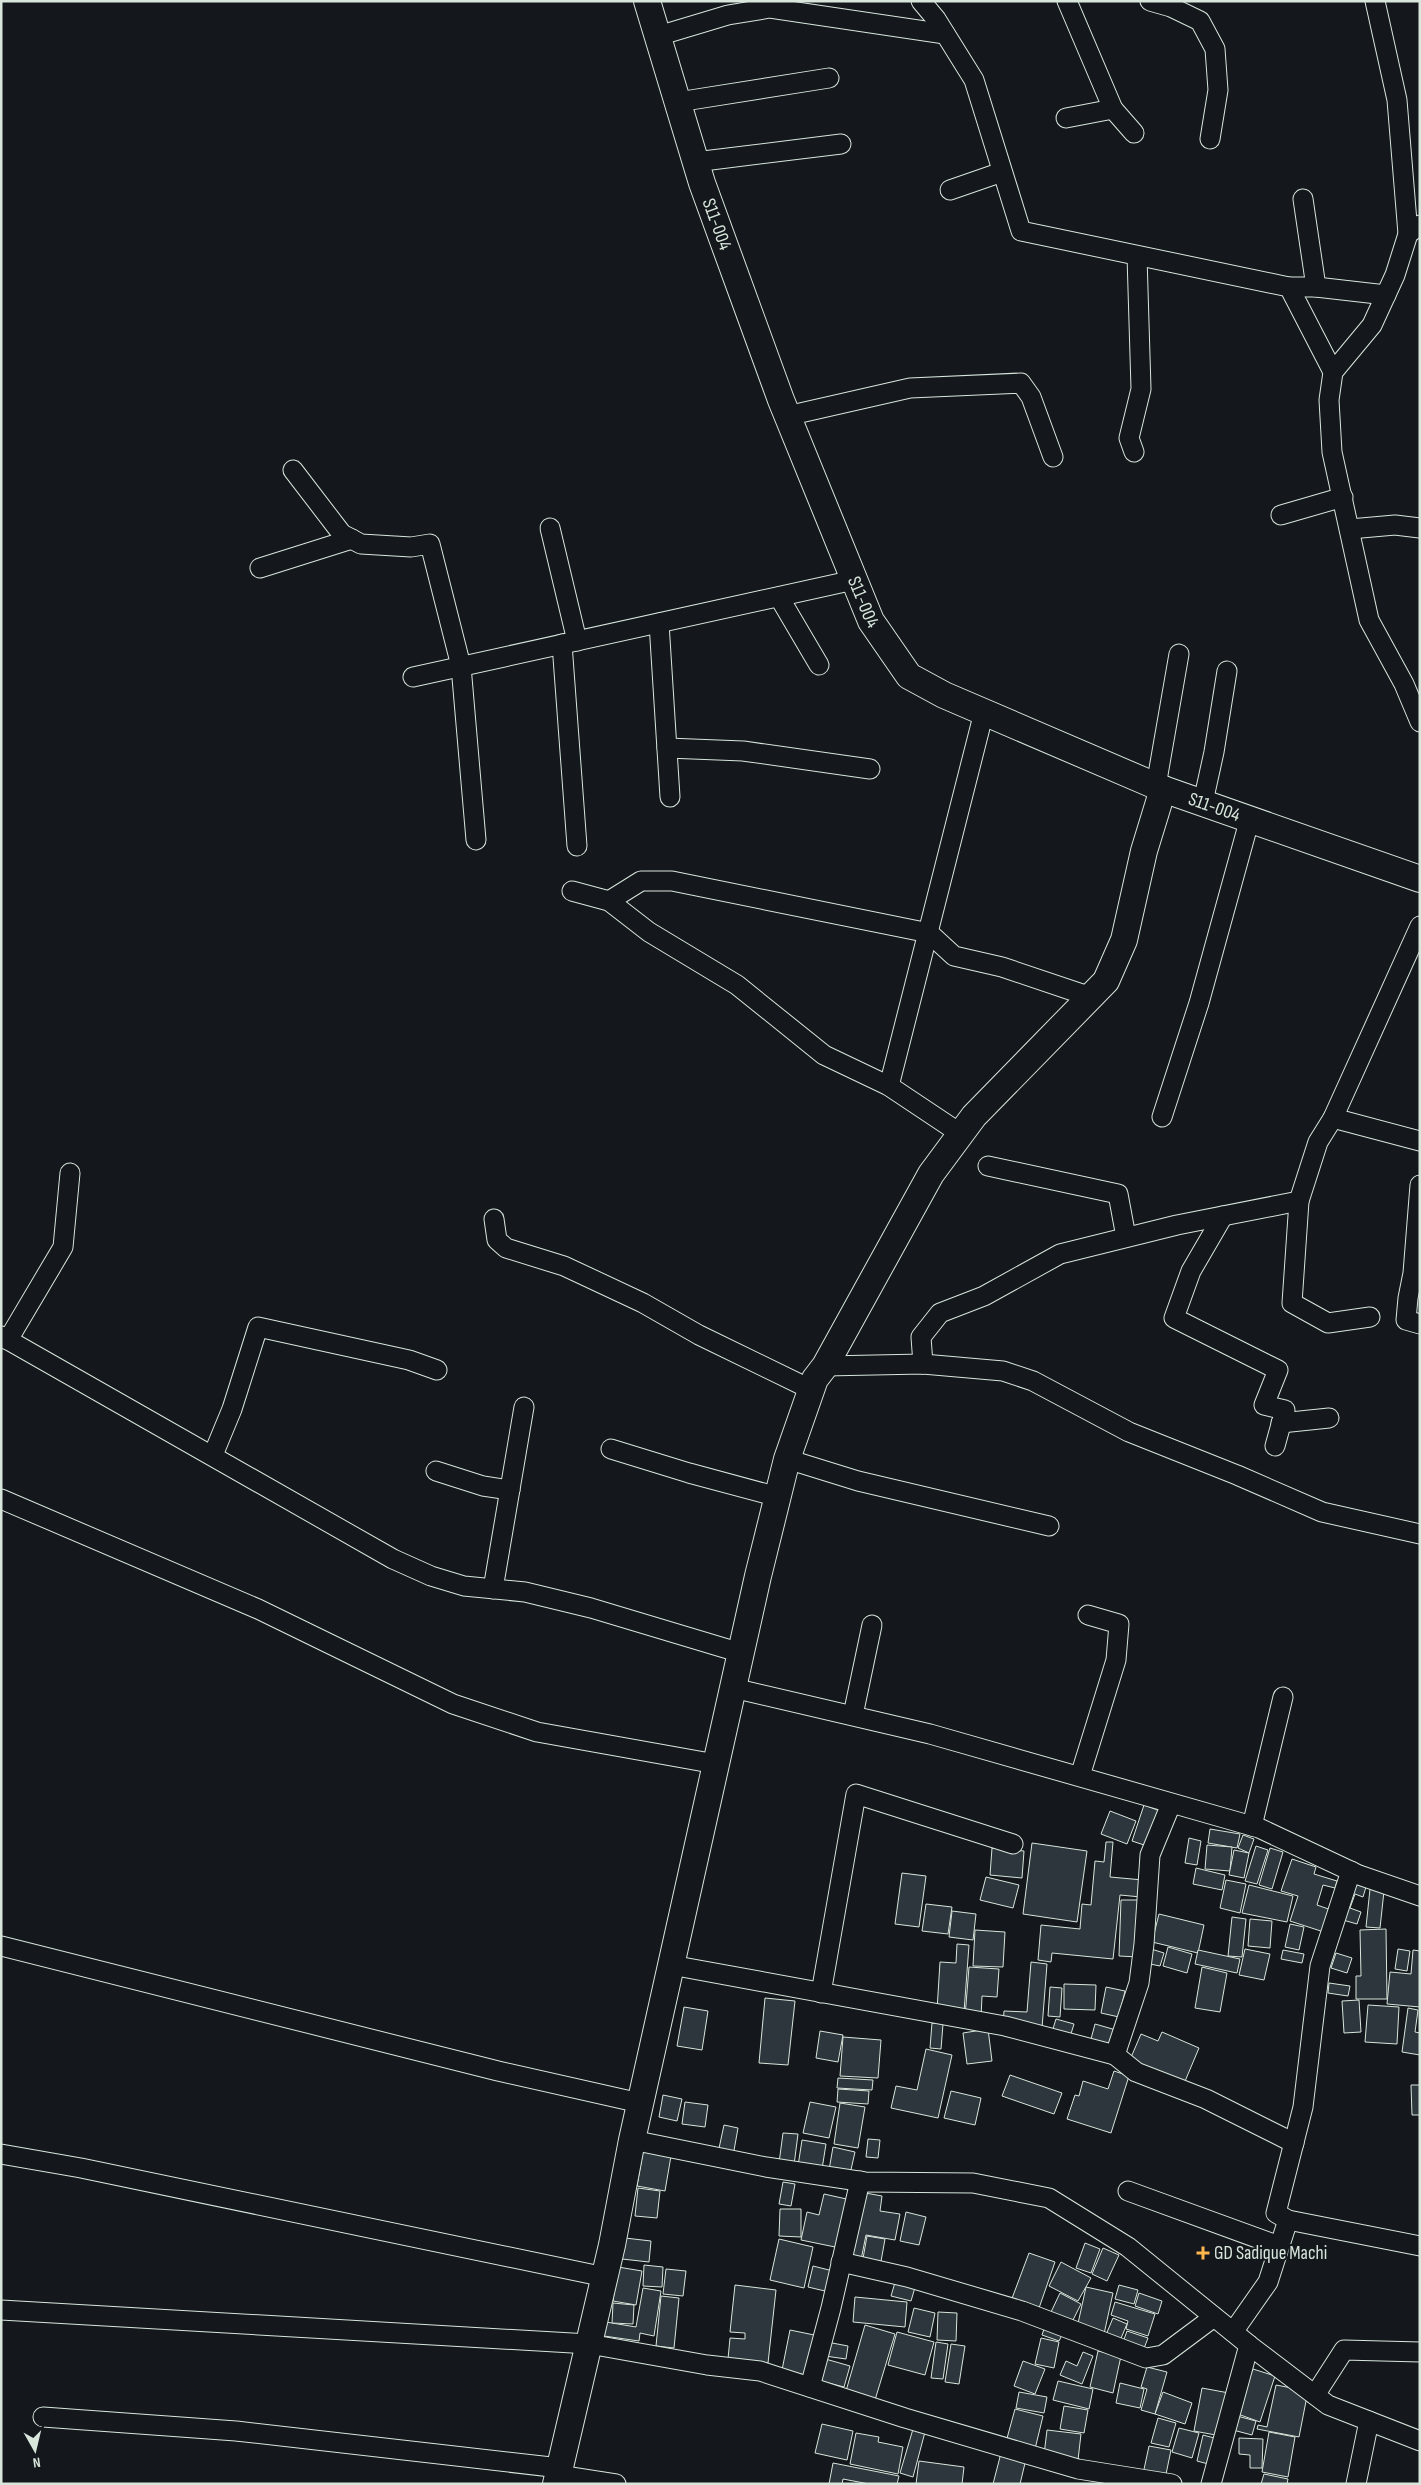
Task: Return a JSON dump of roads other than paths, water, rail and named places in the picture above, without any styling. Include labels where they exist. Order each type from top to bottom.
[{"type":"street","name":"S11-004","points":[[647,1],[695,162],[788,416],[871,621],[909,676],[944,695],[1159,787],[1420,878]]},
{"type":"street","points":[[922,1],[974,80],[1021,231],[1289,287],[1316,287],[1386,294]]},
{"type":"street","points":[[1067,1],[1113,109],[1134,133]]},
{"type":"street","points":[[1150,1],[1171,4],[1200,21],[1215,49],[1218,90],[1210,140]]},
{"type":"street","points":[[1376,1],[1397,100],[1414,230],[1372,325],[1333,372],[1329,400],[1332,452],[1369,620],[1404,684],[1420,722]]},
{"type":"street","points":[[658,36],[728,15],[770,8],[945,34]]},
{"type":"street","points":[[678,102],[829,78]]},
{"type":"street","points":[[1066,118],[1113,109]]},
{"type":"street","points":[[695,162],[841,144]]},
{"type":"street","points":[[950,190],[1002,172]]},
{"type":"street","points":[[1303,199],[1316,287]]},
{"type":"street","points":[[1134,452],[1129,438],[1141,389],[1137,256]]},
{"type":"street","points":[[1289,287],[1333,372]]},
{"type":"street","points":[[788,416],[910,388],[1021,383],[1031,397],[1053,456]]},
{"type":"street","points":[[293,470],[342,534],[361,544],[411,547],[430,544],[461,666],[476,840]]},
{"type":"street","points":[[1281,515],[1343,497]]},
{"type":"street","points":[[1350,529],[1394,525],[1420,528]]},
{"type":"street","points":[[550,528],[569,642],[577,846]]},
{"type":"street","points":[[260,568],[352,539]]},
{"type":"street","points":[[413,677],[854,580]]},
{"type":"street","points":[[778,597],[819,665]]},
{"type":"street","points":[[659,623],[670,797]]},
{"type":"street","points":[[558,2476],[605,2277],[640,2103],[733,1688],[787,1459],[816,1379],[931,1174],[974,1116],[1106,981],[1124,940],[1159,787],[1178,654]]},
{"type":"street","points":[[1203,802],[1214,752],[1226,671]]},
{"type":"street","points":[[889,1086],[984,712]]},
{"type":"street","points":[[667,748],[743,751],[870,769]]},
{"type":"street","points":[[1162,1117],[1199,1003],[1250,818]]},
{"type":"street","points":[[610,901],[641,881],[672,881],[929,933],[954,956],[1002,967],[1091,997]]},
{"type":"street","points":[[572,891],[610,901],[649,932],[736,985],[824,1055],[889,1086],[961,1134]]},
{"type":"street","points":[[1370,1317],[1328,1323],[1292,1303],[1299,1201],[1318,1142],[1333,1118],[1420,926]]},
{"type":"street","points":[[1333,1118],[1420,1141]]},
{"type":"street","points":[[988,1166],[1118,1194],[1126,1237]]},
{"type":"street","points":[[70,1173],[64,1247],[4,1338],[102,1395],[213,1455],[392,1559],[431,1576],[464,1586],[525,1592],[591,1608],[741,1653]]},
{"type":"street","points":[[1420,1185],[1414,1273],[1408,1298],[1406,1320],[1420,1324]]},
{"type":"street","points":[[923,1364],[921,1337],[940,1313],[984,1296],[1060,1254],[1126,1237],[1299,1201]]},
{"type":"street","points":[[1223,1216],[1191,1271],[1174,1318],[1278,1370],[1264,1405],[1285,1410],[1275,1446]]},
{"type":"street","points":[[494,1219],[497,1240],[506,1248],[564,1266],[643,1302],[699,1335],[812,1390]]},
{"type":"street","points":[[213,1455],[232,1409],[258,1327],[409,1360],[437,1370]]},
{"type":"street","points":[[825,1366],[923,1364],[1003,1371],[1033,1381],[1129,1432],[1237,1474],[1322,1512],[1420,1534]]},
{"type":"street","points":[[493,1589],[524,1407]]},
{"type":"street","points":[[1281,1423],[1329,1418]]},
{"type":"street","points":[[611,1449],[689,1473],[778,1497]]},
{"type":"street","points":[[787,1459],[858,1481],[1049,1526]]},
{"type":"street","points":[[436,1471],[483,1486],[510,1490]]},
{"type":"street","points":[[1,1499],[258,1608],[360,1660],[454,1704],[537,1732],[716,1764]]},
{"type":"street","points":[[1080,1776],[1116,1660],[1119,1624],[1088,1615]]},
{"type":"street","points":[[853,1715],[872,1625]]},
{"type":"street","points":[[733,1688],[853,1715],[1080,1776],[1252,1826],[1351,1871],[1420,1896]]},
{"type":"street","points":[[1252,1826],[1283,1697]]},
{"type":"street","points":[[821,1993],[856,1794],[1013,1844]]},
{"type":"street","points":[[1115,2055],[1139,1982],[1144,1944],[1150,1856],[1171,1804]]},
{"type":"street","points":[[1351,1871],[1320,1966],[1303,2107],[1276,2213],[1288,2220],[1420,2246]]},
{"type":"street","points":[[1,1946],[498,2071],[640,2103]]},
{"type":"street","points":[[671,1965],[1005,2026],[1115,2055],[1136,2072],[1206,2099],[1294,2143]]},
{"type":"street","points":[[632,2140],[766,2167],[860,2181],[973,2184],[1048,2198],[1128,2247],[1249,2345],[1328,2405],[1420,2441]]},
{"type":"street","points":[[1,2154],[82,2168],[605,2277]]},
{"type":"street","points":[[810,2387],[860,2181]]},
{"type":"street","points":[[1128,2191],[1279,2246]]},
{"type":"street","points":[[1233,2332],[1268,2282],[1288,2220]]},
{"type":"street","points":[[841,2262],[907,2277],[1022,2311],[1146,2358],[1164,2354],[1214,2317]]},
{"type":"street","points":[[1,2310],[589,2344],[707,2365],[760,2371],[905,2418],[1078,2469],[1172,2484]]},
{"type":"street","points":[[1211,2484],[1249,2345]]},
{"type":"street","points":[[1315,2395],[1344,2350],[1420,2352]]},
{"type":"street","points":[[43,2417],[236,2431],[616,2484]]},
{"type":"street","points":[[1356,2484],[1369,2421]]},
{"type":"place","name":"GD Sadique Machi","points":[[1203,2253]]}]
